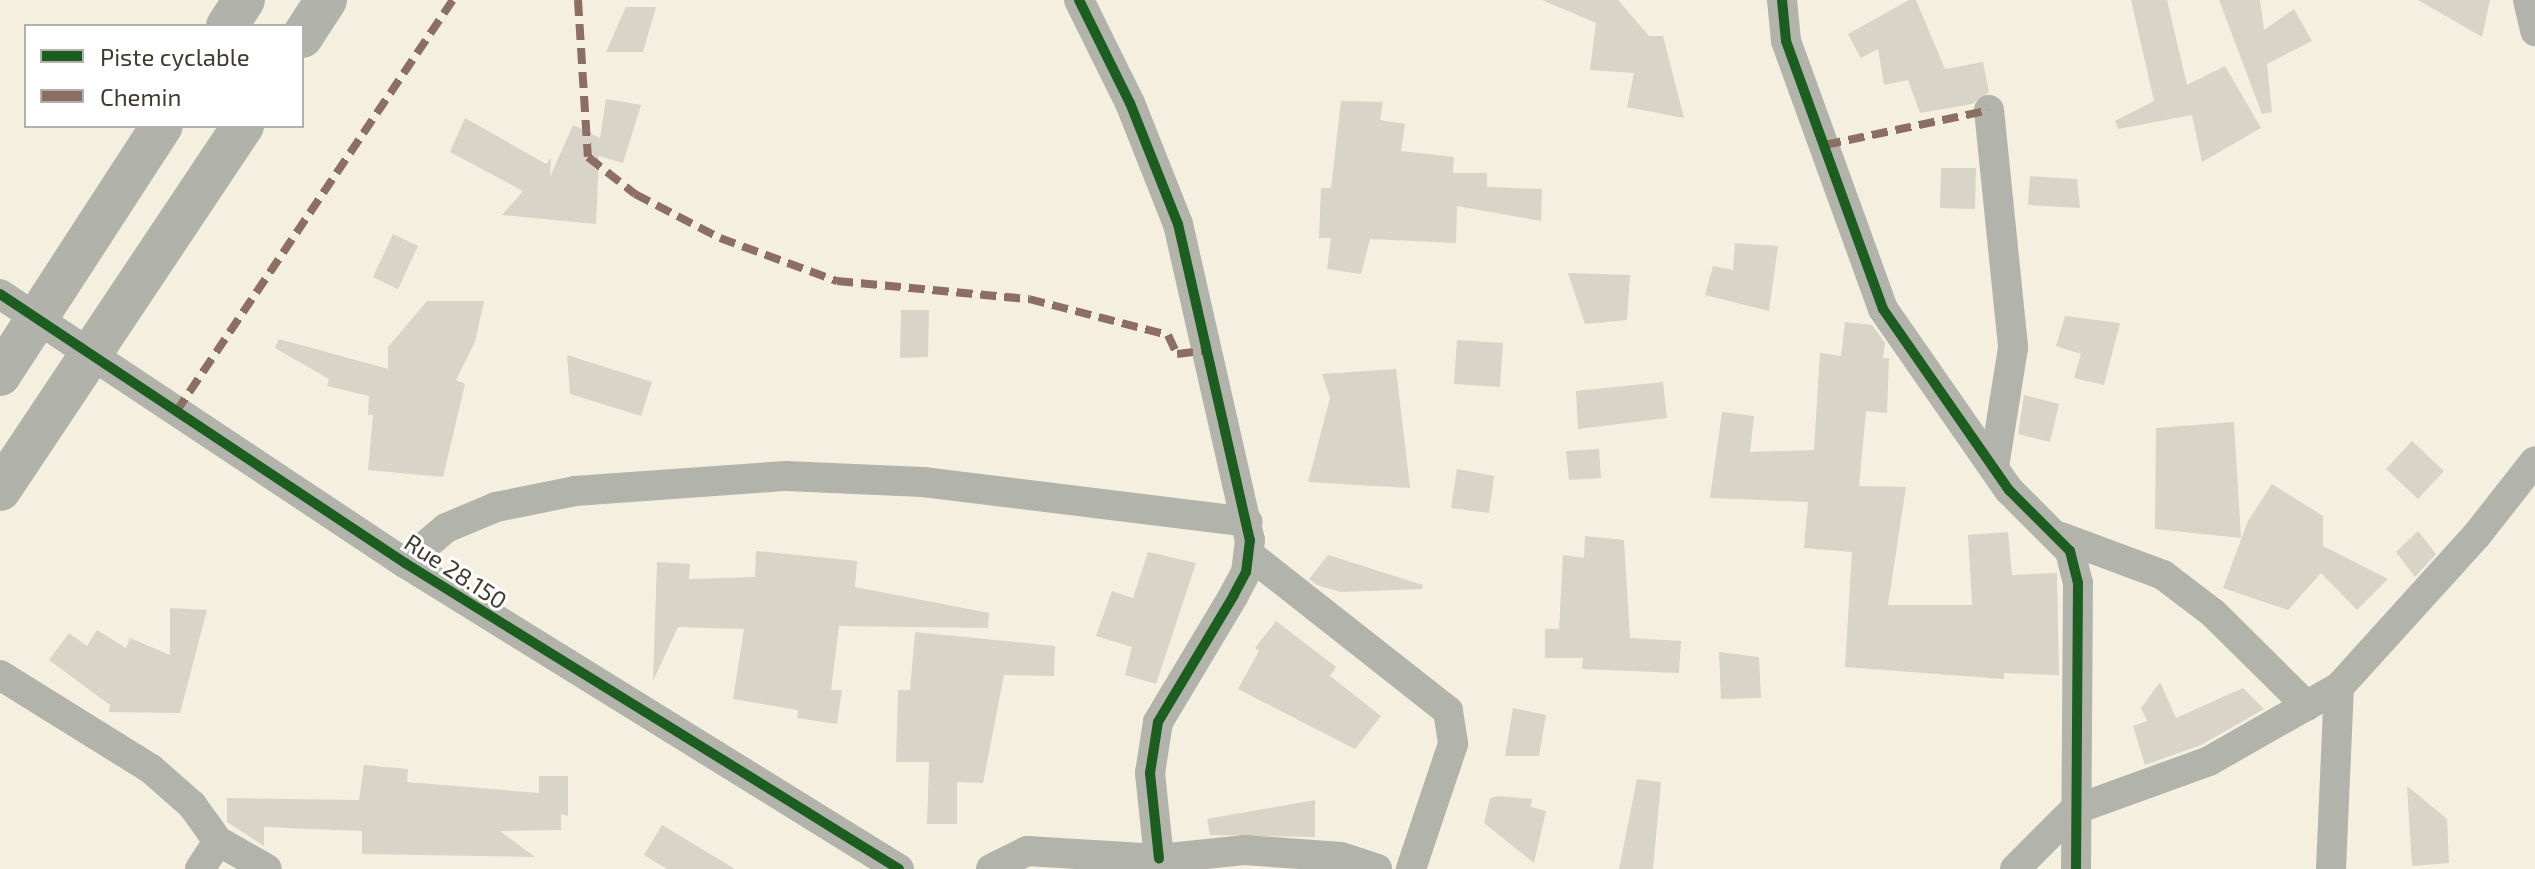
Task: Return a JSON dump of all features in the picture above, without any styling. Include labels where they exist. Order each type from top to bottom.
[{"type":"main road","points":[[228,24],[244,0]]},
{"type":"main road","points":[[304,34],[326,0]]},
{"type":"main road","points":[[0,375],[161,128]]},
{"type":"main road","points":[[0,490],[242,128]]},
{"type":"street","points":[[1079,0],[1130,103],[1178,224],[1248,522],[1250,555],[1234,595],[1158,722],[1150,773],[1159,859]]},
{"type":"street","points":[[1782,0],[1786,41],[1883,309],[2009,490],[2061,537],[2163,575],[2213,613],[2307,706]]},
{"type":"street","points":[[2528,0],[2535,31]]},
{"type":"street","points":[[1989,110],[2013,348],[1994,467]]},
{"type":"street","name":"Rue 28.150","points":[[0,294],[405,563],[899,869]]},
{"type":"street","points":[[2015,869],[2074,810],[2209,761],[2339,687],[2476,536],[2535,461]]},
{"type":"street","points":[[405,563],[446,528],[496,507],[575,491],[786,476],[923,482],[1248,522]]},
{"type":"street","points":[[2061,537],[2078,583],[2074,810],[2076,869]]},
{"type":"street","points":[[1250,555],[1448,711],[1453,744],[1411,869]]},
{"type":"street","points":[[0,675],[151,769],[192,805],[218,841],[267,869]]},
{"type":"street","points":[[2331,869],[2339,687]]},
{"type":"street","points":[[200,869],[218,841]]},
{"type":"street","points":[[991,869],[1027,851],[1159,859],[1244,850],[1341,857],[1377,869]]},
{"type":"building","points":[[1542,0],[1618,0],[1649,36],[1663,36],[1684,118],[1627,107],[1634,73],[1590,70],[1596,23]]},
{"type":"building","points":[[1909,0],[1916,0],[1945,69],[1983,62],[1989,92],[1972,104],[1920,113],[1908,80],[1884,85],[1878,49],[1861,58],[1848,34]]},
{"type":"building","points":[[2131,0],[2167,0],[2187,85],[2225,66],[2261,128],[2202,162],[2192,115],[2118,129],[2115,121],[2154,101]]},
{"type":"building","points":[[2219,0],[2260,0],[2264,30],[2294,9],[2312,41],[2267,64],[2272,112],[2262,114]]},
{"type":"building","points":[[2418,0],[2490,0],[2482,37]]},
{"type":"building","points":[[626,7],[656,7],[643,52],[606,52]]},
{"type":"building","points":[[606,99],[641,105],[623,163],[599,156],[596,224],[502,215],[523,191],[450,152],[465,118],[546,164],[551,158],[550,177],[573,125],[600,138]]},
{"type":"building","points":[[1341,101],[1383,102],[1380,120],[1405,124],[1401,151],[1454,157],[1453,173],[1487,173],[1487,187],[1542,189],[1541,221],[1457,206],[1456,243],[1370,239],[1361,274],[1327,269],[1331,238],[1319,238],[1321,188],[1331,188]]},
{"type":"building","points":[[1941,168],[1976,168],[1975,209],[1940,208]]},
{"type":"building","points":[[2030,176],[2077,179],[2080,208],[2028,205]]},
{"type":"building","points":[[393,234],[418,246],[398,289],[373,277]]},
{"type":"building","points":[[1735,243],[1778,246],[1769,311],[1705,295],[1713,266],[1733,270]]},
{"type":"building","points":[[1568,273],[1630,275],[1627,320],[1585,324]]},
{"type":"building","points":[[427,301],[484,301],[475,342],[456,380],[465,384],[443,477],[368,470],[373,415],[368,415],[369,396],[327,386],[329,379],[275,348],[279,339],[388,369],[388,347]]},
{"type":"building","points":[[901,310],[929,310],[928,357],[900,358]]},
{"type":"building","points":[[2065,316],[2120,323],[2104,385],[2074,378],[2081,354],[2056,346]]},
{"type":"building","points":[[1845,322],[1872,325],[1885,343],[1883,358],[1889,358],[1887,413],[1866,411],[1859,486],[1906,487],[1888,605],[1972,605],[1968,535],[2008,532],[2012,575],[2057,573],[2059,675],[2004,673],[2004,679],[1845,667],[1852,552],[1804,548],[1808,502],[1710,498],[1722,412],[1754,416],[1750,452],[1814,450],[1820,353],[1841,356]]},
{"type":"building","points":[[1457,340],[1503,343],[1500,387],[1454,384]]},
{"type":"building","points":[[567,355],[652,382],[641,416],[570,394]]},
{"type":"building","points":[[1396,369],[1410,488],[1308,482],[1330,398],[1322,374]]},
{"type":"building","points":[[1663,382],[1667,418],[1578,429],[1576,391]]},
{"type":"building","points":[[2024,395],[2059,404],[2050,442],[2018,434]]},
{"type":"building","points":[[2234,422],[2241,538],[2155,529],[2156,428]]},
{"type":"building","points":[[2412,441],[2444,471],[2418,499],[2386,469]]},
{"type":"building","points":[[1599,449],[1601,478],[1569,480],[1566,451]]},
{"type":"building","points":[[1457,469],[1494,476],[1489,513],[1451,508]]},
{"type":"building","points":[[2272,484],[2323,516],[2323,546],[2388,579],[2357,610],[2321,573],[2288,610],[2223,588],[2248,521]]},
{"type":"building","points":[[2418,531],[2436,554],[2415,577],[2396,552]]},
{"type":"building","points":[[1585,536],[1624,540],[1630,638],[1681,641],[1679,673],[1582,669],[1583,658],[1545,658],[1545,629],[1559,629],[1563,555],[1584,558]]},
{"type":"building","points":[[756,551],[857,561],[855,587],[989,613],[988,628],[839,626],[831,690],[842,690],[837,724],[797,718],[798,710],[733,699],[744,629],[678,627],[653,681],[657,562],[690,564],[689,579],[755,577]]},
{"type":"building","points":[[1148,552],[1196,563],[1156,684],[1125,675],[1132,647],[1096,636],[1112,591],[1133,598]]},
{"type":"building","points":[[1328,555],[1423,585],[1422,589],[1340,592],[1317,585],[1309,579]]},
{"type":"building","points":[[170,608],[207,610],[180,713],[109,712],[110,705],[49,660],[69,633],[87,646],[97,630],[126,648],[130,638],[170,655]]},
{"type":"building","points":[[1276,621],[1336,667],[1330,676],[1381,716],[1355,749],[1238,689],[1259,651],[1255,648]]},
{"type":"building","points":[[915,632],[1055,646],[1054,676],[1004,675],[983,783],[957,782],[957,824],[927,824],[929,762],[896,762],[898,690],[910,690]]},
{"type":"building","points":[[1719,652],[1759,657],[1761,698],[1721,699]]},
{"type":"building","points":[[2160,682],[2176,718],[2243,688],[2264,709],[2201,745],[2145,765],[2133,726],[2147,721],[2141,708]]},
{"type":"building","points":[[1513,708],[1546,715],[1539,756],[1505,756]]},
{"type":"building","points":[[364,765],[408,769],[407,782],[539,793],[539,776],[568,776],[568,816],[561,814],[561,830],[500,831],[535,857],[362,854],[362,831],[264,827],[264,846],[227,822],[227,798],[359,800]]},
{"type":"building","points":[[1637,779],[1661,782],[1653,869],[1619,869]]},
{"type":"building","points":[[2407,786],[2447,819],[2449,863],[2412,866]]},
{"type":"building","points":[[1490,798],[1532,799],[1531,807],[1546,811],[1534,863],[1484,823]]},
{"type":"building","points":[[1315,800],[1315,837],[1210,835],[1207,819]]},
{"type":"building","points":[[662,825],[735,869],[667,869],[644,855]]},
{"type":"marked path","points":[[176,412],[453,0]]},
{"type":"marked path","points":[[578,0],[588,157],[635,194],[720,238],[837,281],[1029,299],[1168,335],[1177,354],[1209,350]]},
{"type":"marked path","points":[[1825,145],[1989,110]]},
{"type":"cycle path","points":[[1079,0],[1130,103],[1178,224],[1250,540],[1246,572],[1158,722],[1150,773],[1159,859]]},
{"type":"cycle path","points":[[1782,0],[1786,41],[1883,309],[2009,490],[2070,551],[2078,583],[2076,869]]},
{"type":"cycle path","points":[[0,294],[405,563],[899,869]]}]
